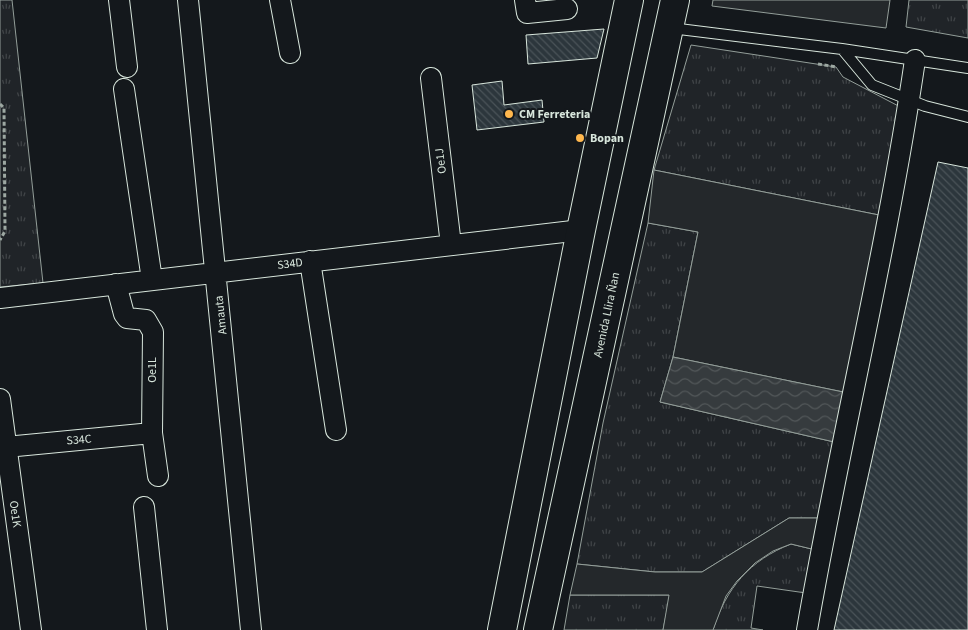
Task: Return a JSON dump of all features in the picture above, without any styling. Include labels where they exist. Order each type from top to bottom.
[{"type":"street","points":[[119,0],[127,67]]},
{"type":"street","name":"Amauta","points":[[188,0],[251,630]]},
{"type":"street","points":[[280,0],[290,53]]},
{"type":"street","points":[[525,0],[527,13],[567,9]]},
{"type":"street","points":[[502,630],[581,230],[629,0]]},
{"type":"street","name":"Avenida Llira Ñan","points":[[538,630],[675,0]]},
{"type":"street","points":[[807,630],[820,552],[887,227],[910,100],[915,60]]},
{"type":"street","name":"Oe1J","points":[[431,78],[451,245]]},
{"type":"street","points":[[124,89],[152,280]]},
{"type":"street","name":"S34D","points":[[0,298],[581,230]]},
{"type":"street","points":[[310,261],[336,430]]},
{"type":"street","name":"Oe1L","points":[[116,284],[124,314],[127,318],[146,320],[152,332],[152,433],[158,476]]},
{"type":"street","name":"Oe1K","points":[[0,399],[32,630]]},
{"type":"street","name":"S34C","points":[[6,447],[152,433]]},
{"type":"street","points":[[144,507],[157,630]]},
{"type":"lane","points":[[670,28],[842,49],[968,68]]},
{"type":"lane","points":[[842,49],[872,85],[910,100],[968,117]]},
{"type":"path","points":[[0,104],[4,108],[5,231],[0,240]]},
{"type":"green space","points":[[0,0],[12,0],[43,283],[0,287]]},
{"type":"green space","points":[[909,0],[968,0],[968,38],[906,27]]},
{"type":"green space","points":[[691,45],[836,67],[843,77],[908,111],[889,217],[654,170]]},
{"type":"green space","points":[[648,223],[698,232],[673,357],[660,402],[843,444],[828,518],[789,518],[702,572],[655,572],[577,564],[603,423]]},
{"type":"green space","points":[[791,544],[820,551],[813,594],[757,586],[751,628],[763,630],[713,630],[725,601],[741,577],[763,558]]},
{"type":"green space","points":[[570,595],[670,595],[663,630],[564,630]]},
{"type":"shaded area","points":[[713,0],[890,0],[886,28],[712,6]]},
{"type":"shaded area","points":[[654,170],[889,217],[853,394],[673,357],[698,232],[648,223]]},
{"type":"shaded area","points":[[789,518],[828,518],[820,551],[791,544],[773,551],[755,563],[737,581],[726,596],[713,630],[663,630],[669,595],[570,595],[577,564],[655,572],[702,572]]},
{"type":"water","points":[[673,357],[853,394],[843,444],[660,402]]},
{"type":"building","points":[[604,29],[597,58],[528,64],[526,35]]},
{"type":"building","name":"CM Ferreteria","points":[[502,81],[504,105],[542,100],[544,122],[477,130],[472,85]]},
{"type":"building","points":[[938,162],[968,168],[968,630],[834,630]]},
{"type":"place","name":"CM Ferreteria","points":[[509,114]]},
{"type":"place","name":"Bopan","points":[[580,138]]}]
